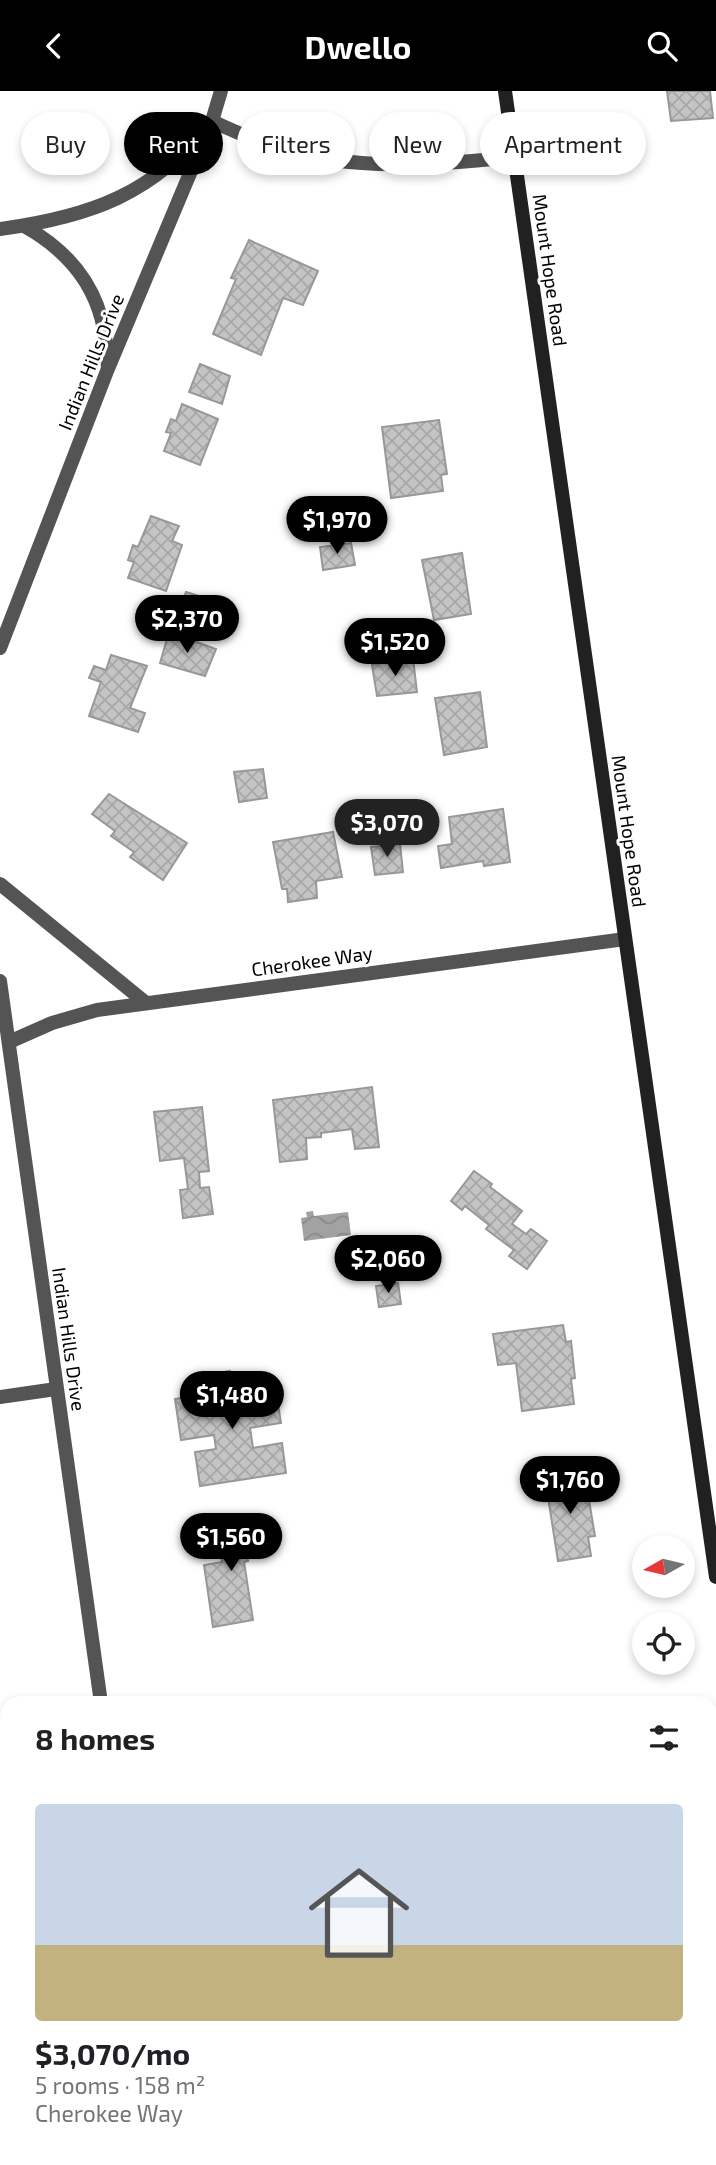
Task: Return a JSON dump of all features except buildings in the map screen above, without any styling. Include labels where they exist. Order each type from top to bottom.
[{"type":"street","name":"Indian Hills Drive","points":[[215,112],[221,91]]},
{"type":"street","name":"Mount Hope Road","points":[[505,91],[508,112]]},
{"type":"street","points":[[223,126],[277,148],[333,160],[416,164],[480,161]]},
{"type":"street","points":[[0,229],[49,221],[97,207],[139,188],[157,175]]},
{"type":"street","name":"Indian Hills Drive","points":[[0,648],[107,371],[189,175]]},
{"type":"street","name":"Mount Hope Road","points":[[518,175],[716,1577]]},
{"type":"street","points":[[23,226],[56,247],[70,260],[89,286],[103,321],[107,371]]},
{"type":"street","points":[[0,884],[146,1003]]},
{"type":"street","name":"Cherokee Way","points":[[9,1042],[74,1015],[97,1010],[625,939]]},
{"type":"street","name":"Indian Hills Drive","points":[[0,981],[100,1696]]},
{"type":"street","points":[[0,1397],[56,1389]]},
{"type":"water","points":[[313,1211],[314,1216],[348,1212],[351,1235],[304,1241],[301,1218],[307,1217],[306,1212]]}]
